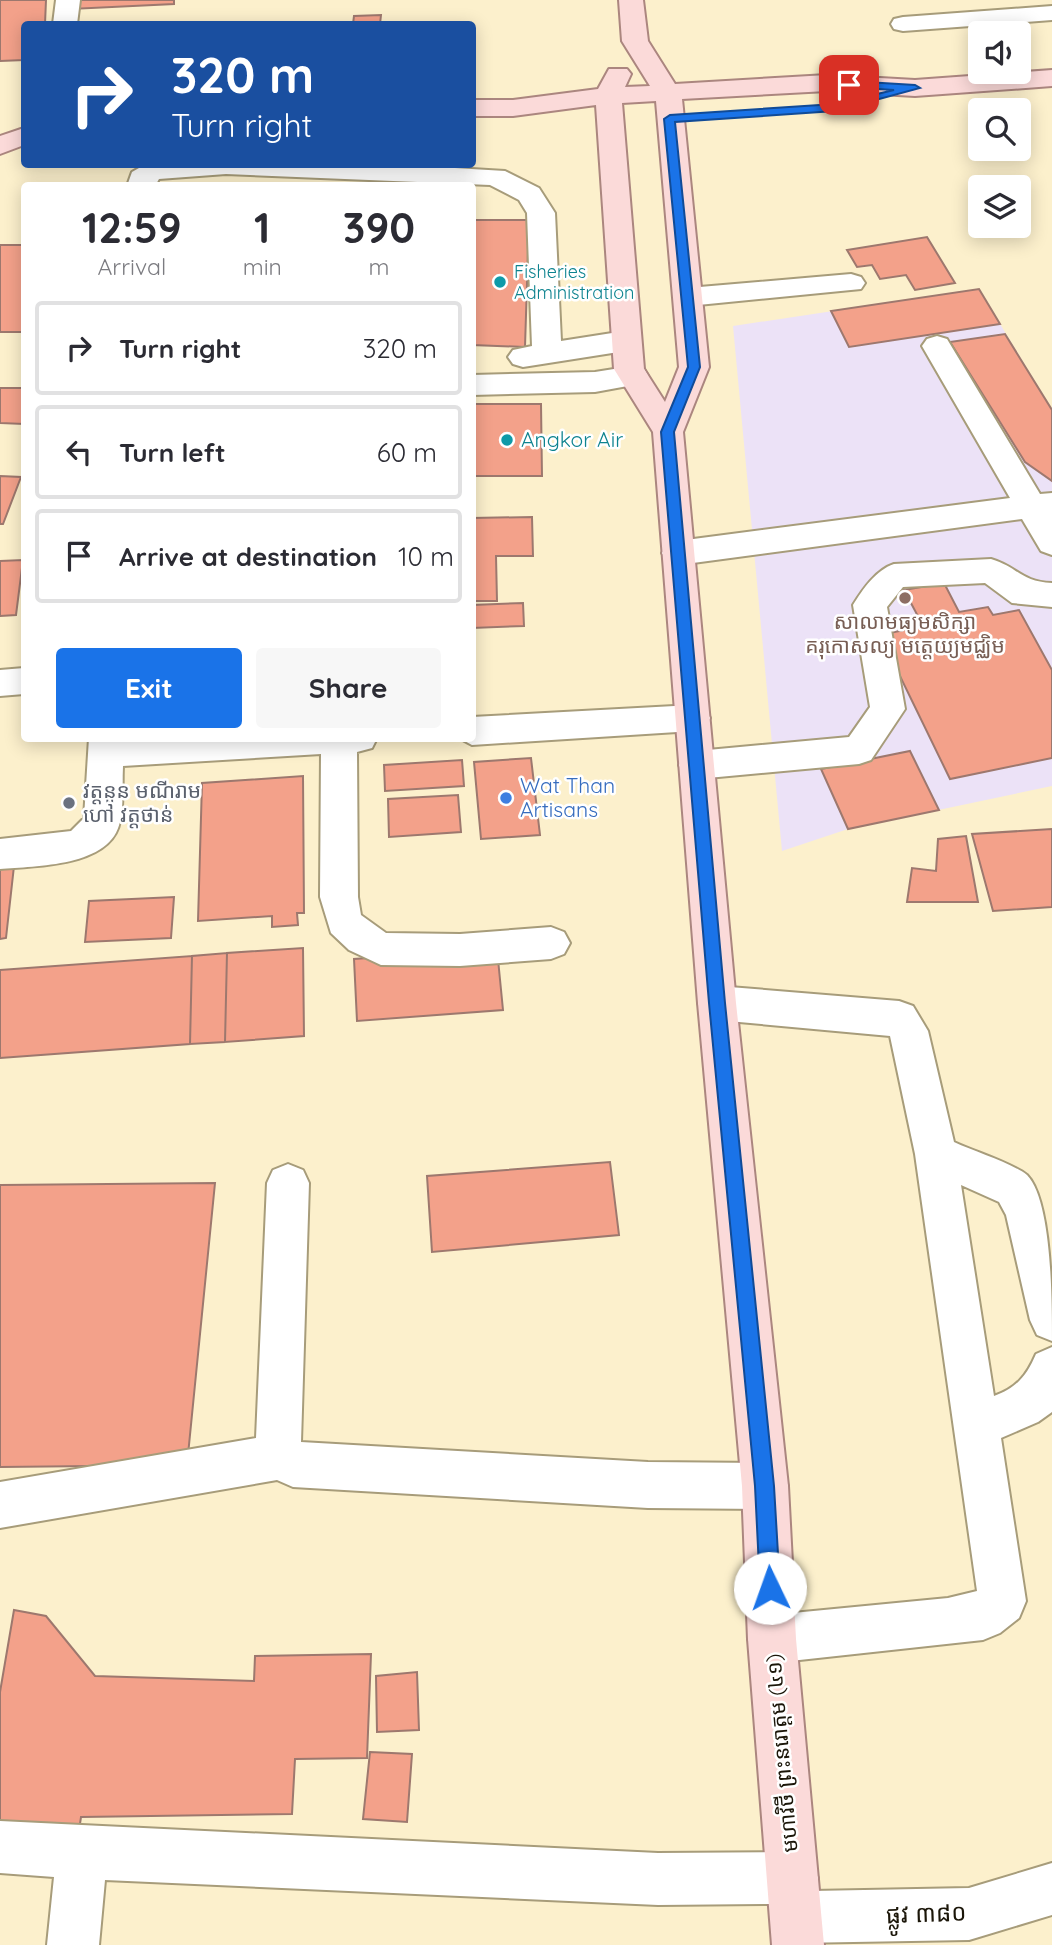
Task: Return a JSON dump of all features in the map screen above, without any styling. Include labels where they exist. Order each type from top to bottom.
[{"type":"main road","name":"មហាវិថី ព្រះនរោត្តម (៤១)","points":[[631,0],[647,112],[688,297],[694,367],[668,432],[717,1003],[765,1486],[772,1639],[796,1913]]},
{"type":"main road","points":[[635,41],[647,112]]},
{"type":"main road","points":[[476,108],[647,112],[827,83],[915,88],[1052,78]]},
{"type":"main road","points":[[822,108],[915,88]]},
{"type":"main road","name":"មហាវិថី ព្រះនរោត្តម (៤១)","points":[[647,112],[625,341],[632,376],[668,432]]},
{"type":"main road","points":[[0,146],[21,137]]},
{"type":"street","points":[[65,21],[68,0]]},
{"type":"street","points":[[903,24],[1052,13]]},
{"type":"street","points":[[142,182],[142,178],[152,171],[196,168]]},
{"type":"street","points":[[275,168],[495,177],[529,194],[541,213],[547,354]]},
{"type":"street","points":[[688,297],[850,283]]},
{"type":"street","points":[[476,360],[547,354],[625,341]]},
{"type":"street","points":[[937,346],[1042,506],[1052,543]]},
{"type":"street","points":[[476,385],[595,383],[632,376]]},
{"type":"street","points":[[678,553],[1042,506]]},
{"type":"street","points":[[697,765],[859,750],[888,709],[870,605],[894,576],[990,571],[1024,594],[1052,595]]},
{"type":"street","points":[[0,683],[21,681]]},
{"type":"street","points":[[476,732],[693,718]]},
{"type":"street","points":[[0,854],[54,850],[82,843],[102,823],[106,746],[245,742]]},
{"type":"street","points":[[349,742],[339,897],[344,922],[362,939],[381,949],[460,950],[551,943]]},
{"type":"street","points":[[717,1003],[899,1018],[914,1048],[936,1154],[1002,1601],[983,1616],[948,1622],[772,1639]]},
{"type":"street","points":[[936,1154],[1014,1189],[1026,1210],[1052,1320]]},
{"type":"street","points":[[278,1457],[288,1183]]},
{"type":"street","points":[[975,1425],[1033,1402],[1050,1380],[1052,1369]]},
{"type":"street","points":[[0,1505],[278,1457],[293,1464],[307,1465],[648,1485],[765,1486]]},
{"type":"street","name":"ផ្លូវ ៣៨០","points":[[0,1847],[658,1880],[796,1913],[969,1914],[1052,1889]]},
{"type":"street","points":[[73,1945],[82,1853]]},
{"type":"shaded area","name":"សាលាមធ្យមសិក្សា គរុកោសល្យ មត្តេយ្យមជ្ឈិម","points":[[979,289],[1052,410],[1052,786],[848,829],[782,851],[733,326]]},
{"type":"building","points":[[0,0],[46,0],[45,21],[21,21],[21,60],[0,61]]},
{"type":"building","points":[[72,0],[174,0],[174,4],[71,9]]},
{"type":"building","points":[[381,15],[380,21],[353,21],[354,16]]},
{"type":"building","name":"Fisheries Administration","points":[[476,220],[529,220],[525,347],[476,345]]},
{"type":"building","points":[[927,237],[955,283],[915,290],[906,275],[880,279],[872,265],[857,267],[847,250]]},
{"type":"building","points":[[0,245],[21,245],[21,332],[0,332]]},
{"type":"building","points":[[979,289],[1000,324],[849,347],[831,311]]},
{"type":"building","points":[[1005,334],[1052,410],[1052,481],[1025,462],[950,342]]},
{"type":"building","points":[[0,388],[21,388],[21,424],[0,423]]},
{"type":"building","name":"Angkor Air","points":[[476,404],[541,404],[542,476],[476,476]]},
{"type":"building","points":[[0,476],[21,477],[3,524],[0,524]]},
{"type":"building","points":[[532,517],[533,556],[496,556],[497,601],[476,601],[476,518]]},
{"type":"building","points":[[21,560],[16,615],[0,616],[0,561]]},
{"type":"building","points":[[944,583],[959,612],[988,607],[993,615],[1019,610],[1052,670],[1052,758],[950,779],[880,635],[909,629],[906,623],[920,620],[904,590]]},
{"type":"building","points":[[523,603],[524,626],[476,628],[476,605]]},
{"type":"building","points":[[910,751],[939,810],[848,829],[821,769]]},
{"type":"building","name":"Wat Than Artisans","points":[[531,758],[540,835],[481,839],[474,762]]},
{"type":"building","points":[[462,760],[464,786],[385,791],[384,765]]},
{"type":"building","points":[[303,776],[304,913],[297,913],[298,925],[272,927],[272,916],[198,921],[202,783]]},
{"type":"building","points":[[458,795],[461,832],[389,837],[388,799]]},
{"type":"building","points":[[1052,829],[1052,907],[993,911],[972,834]]},
{"type":"building","points":[[966,836],[978,902],[907,902],[912,868],[936,871],[938,839]]},
{"type":"building","points":[[0,866],[14,866],[6,938],[0,939]]},
{"type":"building","points":[[174,897],[171,938],[85,942],[89,901]]},
{"type":"building","points":[[303,948],[304,1036],[225,1042],[227,953]]},
{"type":"building","points":[[497,949],[503,1010],[357,1021],[354,959]]},
{"type":"building","points":[[227,953],[225,1042],[190,1044],[192,956]]},
{"type":"building","points":[[192,956],[190,1044],[0,1058],[0,970]]},
{"type":"building","points":[[610,1162],[619,1235],[432,1252],[427,1176]]},
{"type":"building","points":[[215,1183],[187,1465],[0,1467],[0,1185]]},
{"type":"building","points":[[14,1610],[46,1616],[95,1676],[254,1681],[255,1656],[371,1654],[367,1758],[295,1759],[292,1814],[81,1817],[78,1837],[0,1838],[0,1692]]},
{"type":"building","points":[[417,1672],[419,1730],[377,1732],[376,1676]]},
{"type":"building","points":[[370,1752],[412,1754],[407,1822],[363,1819]]},
{"type":"place","name":"Fisheries Administration","points":[[500,282]]},
{"type":"place","name":"Angkor Air","points":[[507,440]]},
{"type":"place","name":"សាលាមធ្យមសិក្សា គរុកោសល្យ មត្តេយ្យមជ្ឈិម","points":[[905,598]]},
{"type":"place","name":"Wat Than Artisans","points":[[506,798]]},
{"type":"place","name":"វត្តនួន មណីរាម ហៅ វត្តថាន់","points":[[69,803]]},
{"type":"route","points":[[770,1588],[765,1486],[717,1003],[668,432],[694,367],[670,119],[835,108],[915,88],[849,85]]}]
